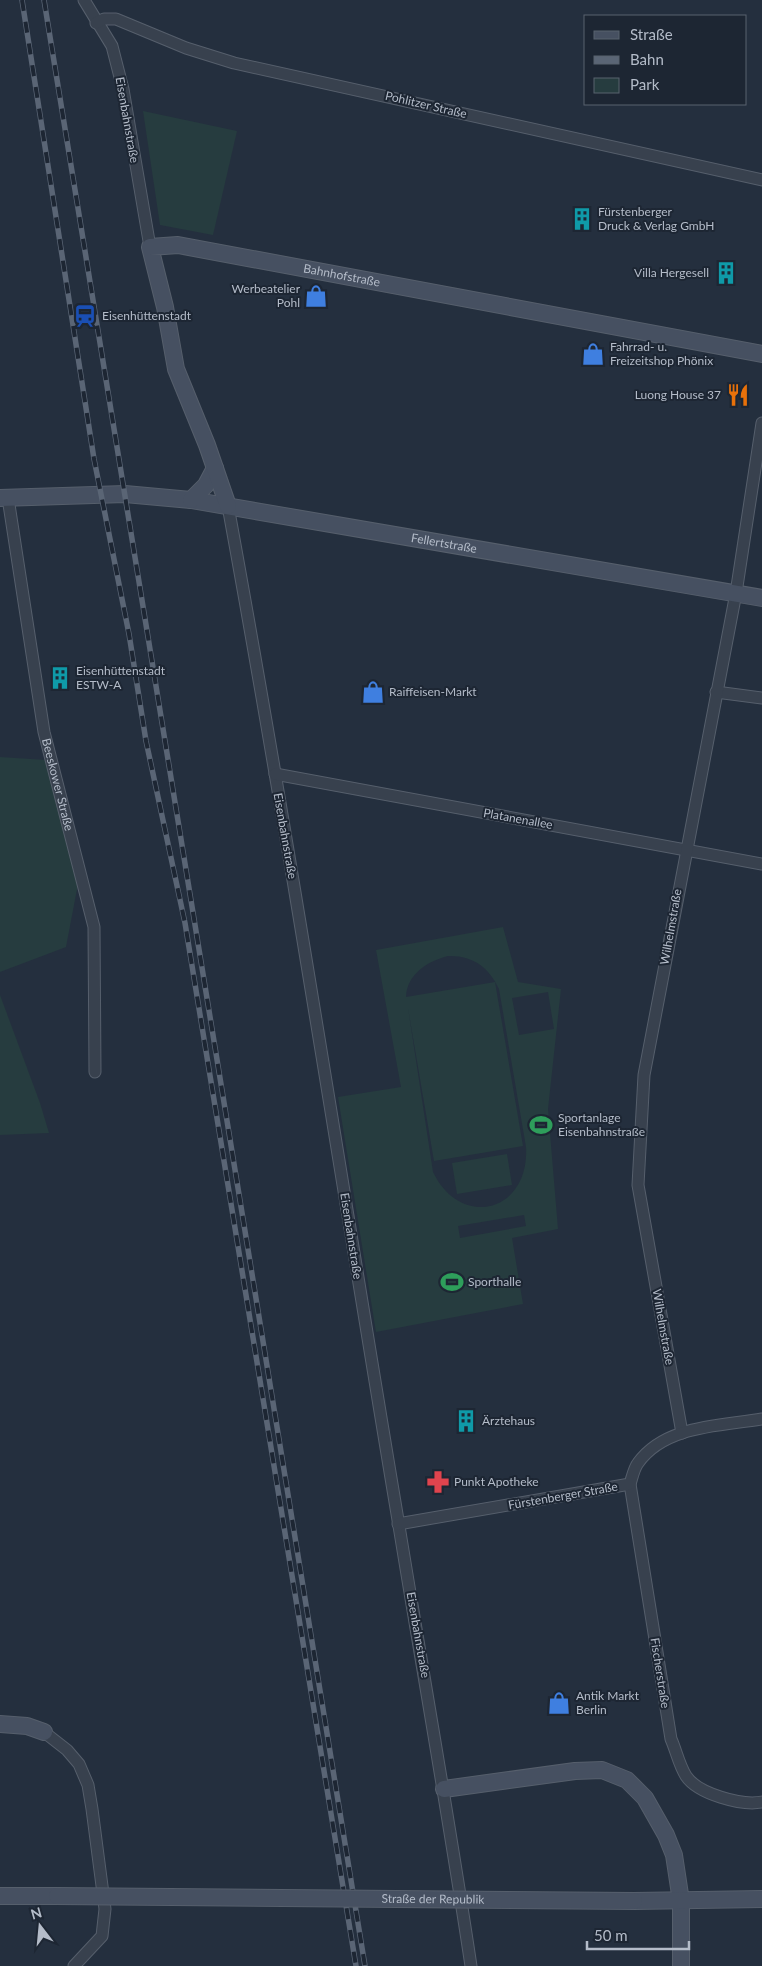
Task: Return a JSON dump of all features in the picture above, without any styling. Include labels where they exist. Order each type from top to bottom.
[{"type":"street","name":"Eisenbahnstraße","points":[[84,0],[96,23],[112,46],[123,89],[150,247]]},
{"type":"street","name":"Pohlitzer Straße","points":[[96,23],[104,19],[116,19],[186,48],[234,62],[762,180]]},
{"type":"street","name":"Bahnhofstraße","points":[[150,247],[161,244],[178,245],[762,354]]},
{"type":"street","points":[[150,247],[165,307],[176,369],[228,506]]},
{"type":"street","name":"Wilhelmstraße","points":[[682,1433],[638,1186],[644,1076],[736,593],[762,423]]},
{"type":"street","points":[[191,500],[206,485],[215,468]]},
{"type":"street","name":"Fellertstraße","points":[[125,494],[191,500],[228,506],[762,598]]},
{"type":"street","name":"Beeskower Straße","points":[[95,1072],[94,927],[44,732],[4,498],[125,494]]},
{"type":"street","name":"Eisenbahnstraße","points":[[228,506],[444,1789],[471,1966]]},
{"type":"street","points":[[716,692],[762,698]]},
{"type":"street","name":"Platanenallee","points":[[274,774],[762,864]]},
{"type":"street","name":"Fürstenberger Straße","points":[[398,1524],[630,1484],[637,1464],[652,1447],[665,1439],[682,1433],[762,1419]]},
{"type":"street","name":"Fischerstraße","points":[[630,1484],[671,1739],[686,1777],[716,1797],[753,1804],[762,1802]]},
{"type":"street","points":[[0,1724],[27,1726],[44,1732],[67,1750],[79,1764],[88,1785],[105,1909],[102,1936],[74,1966]]},
{"type":"street","points":[[444,1789],[575,1771],[602,1770],[627,1780],[645,1798],[666,1835],[674,1855],[681,1902],[681,1966]]},
{"type":"street","name":"Straße der Republik","points":[[0,1896],[681,1902],[762,1899]]},
{"type":"green space","points":[[143,111],[237,131],[213,235],[160,225]]},
{"type":"green space","points":[[0,757],[46,760],[78,884],[66,947],[0,972]]},
{"type":"green space","points":[[503,927],[518,982],[561,989],[548,1109],[558,1229],[512,1238],[523,1304],[376,1332],[338,1097],[401,1087],[376,950]],"holes":[[[457,956],[472,960],[490,974],[495,981],[499,989],[526,1147],[524,1169],[517,1186],[506,1199],[492,1206],[476,1207],[460,1202],[445,1190],[433,1172],[408,1008],[434,1161],[523,1146],[495,982],[406,997],[407,989],[414,975],[426,965],[440,958]],[[548,992],[554,1029],[519,1035],[512,998]],[[524,1215],[526,1226],[460,1238],[458,1226]]]},
{"type":"green space","points":[[0,995],[40,1103],[49,1133],[0,1135]]},
{"type":"green space","points":[[507,1154],[512,1185],[457,1194],[452,1163]]},
{"type":"railway","points":[[22,0],[94,459],[129,634],[146,741],[185,923],[356,1966]]},
{"type":"railway","points":[[44,0],[365,1966]]},
{"type":"place","name":"Fürstenberger Druck & Verlag GmbH","points":[[582,219]]},
{"type":"place","name":"Villa Hergesell","points":[[726,273]]},
{"type":"place","name":"Werbeatelier Pohl","points":[[316,296]]},
{"type":"place","name":"Eisenhüttenstadt","points":[[85,316]]},
{"type":"place","name":"Fahrrad- u. Freizeitshop Phönix","points":[[593,354]]},
{"type":"place","name":"Luong House 37","points":[[738,395]]},
{"type":"place","name":"Eisenhüttenstadt ESTW-A","points":[[60,678]]},
{"type":"place","name":"Raiffeisen-Markt","points":[[373,692]]},
{"type":"place","name":"Sportanlage Eisenbahnstraße","points":[[541,1125]]},
{"type":"place","name":"Sporthalle","points":[[452,1282]]},
{"type":"place","name":"Ärztehaus","points":[[466,1421]]},
{"type":"place","name":"Punkt Apotheke","points":[[438,1482]]},
{"type":"place","name":"Antik Markt Berlin","points":[[559,1703]]}]
